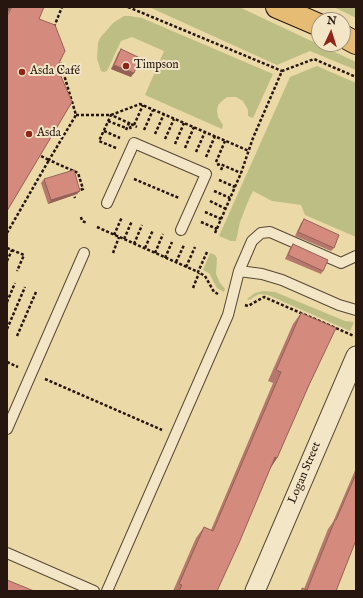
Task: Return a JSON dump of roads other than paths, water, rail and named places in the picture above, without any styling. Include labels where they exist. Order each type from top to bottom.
[{"type":"main road","points":[[276,7],[311,22]]},
{"type":"street","name":"Logan Street","points":[[255,591],[356,356]]},
{"type":"lane","points":[[107,203],[134,143],[206,174],[181,230]]},
{"type":"lane","points":[[107,591],[228,315],[239,271],[252,241],[261,233],[270,232],[341,263],[356,256]]},
{"type":"lane","points":[[7,430],[84,253]]},
{"type":"lane","points":[[239,271],[262,274],[282,280],[356,310]]},
{"type":"lane","points":[[7,553],[94,591]]},
{"type":"place","name":"Timpson","points":[[126,66]]},
{"type":"place","name":"Asda Café","points":[[22,72]]},
{"type":"place","name":"Asda","points":[[29,134]]}]
